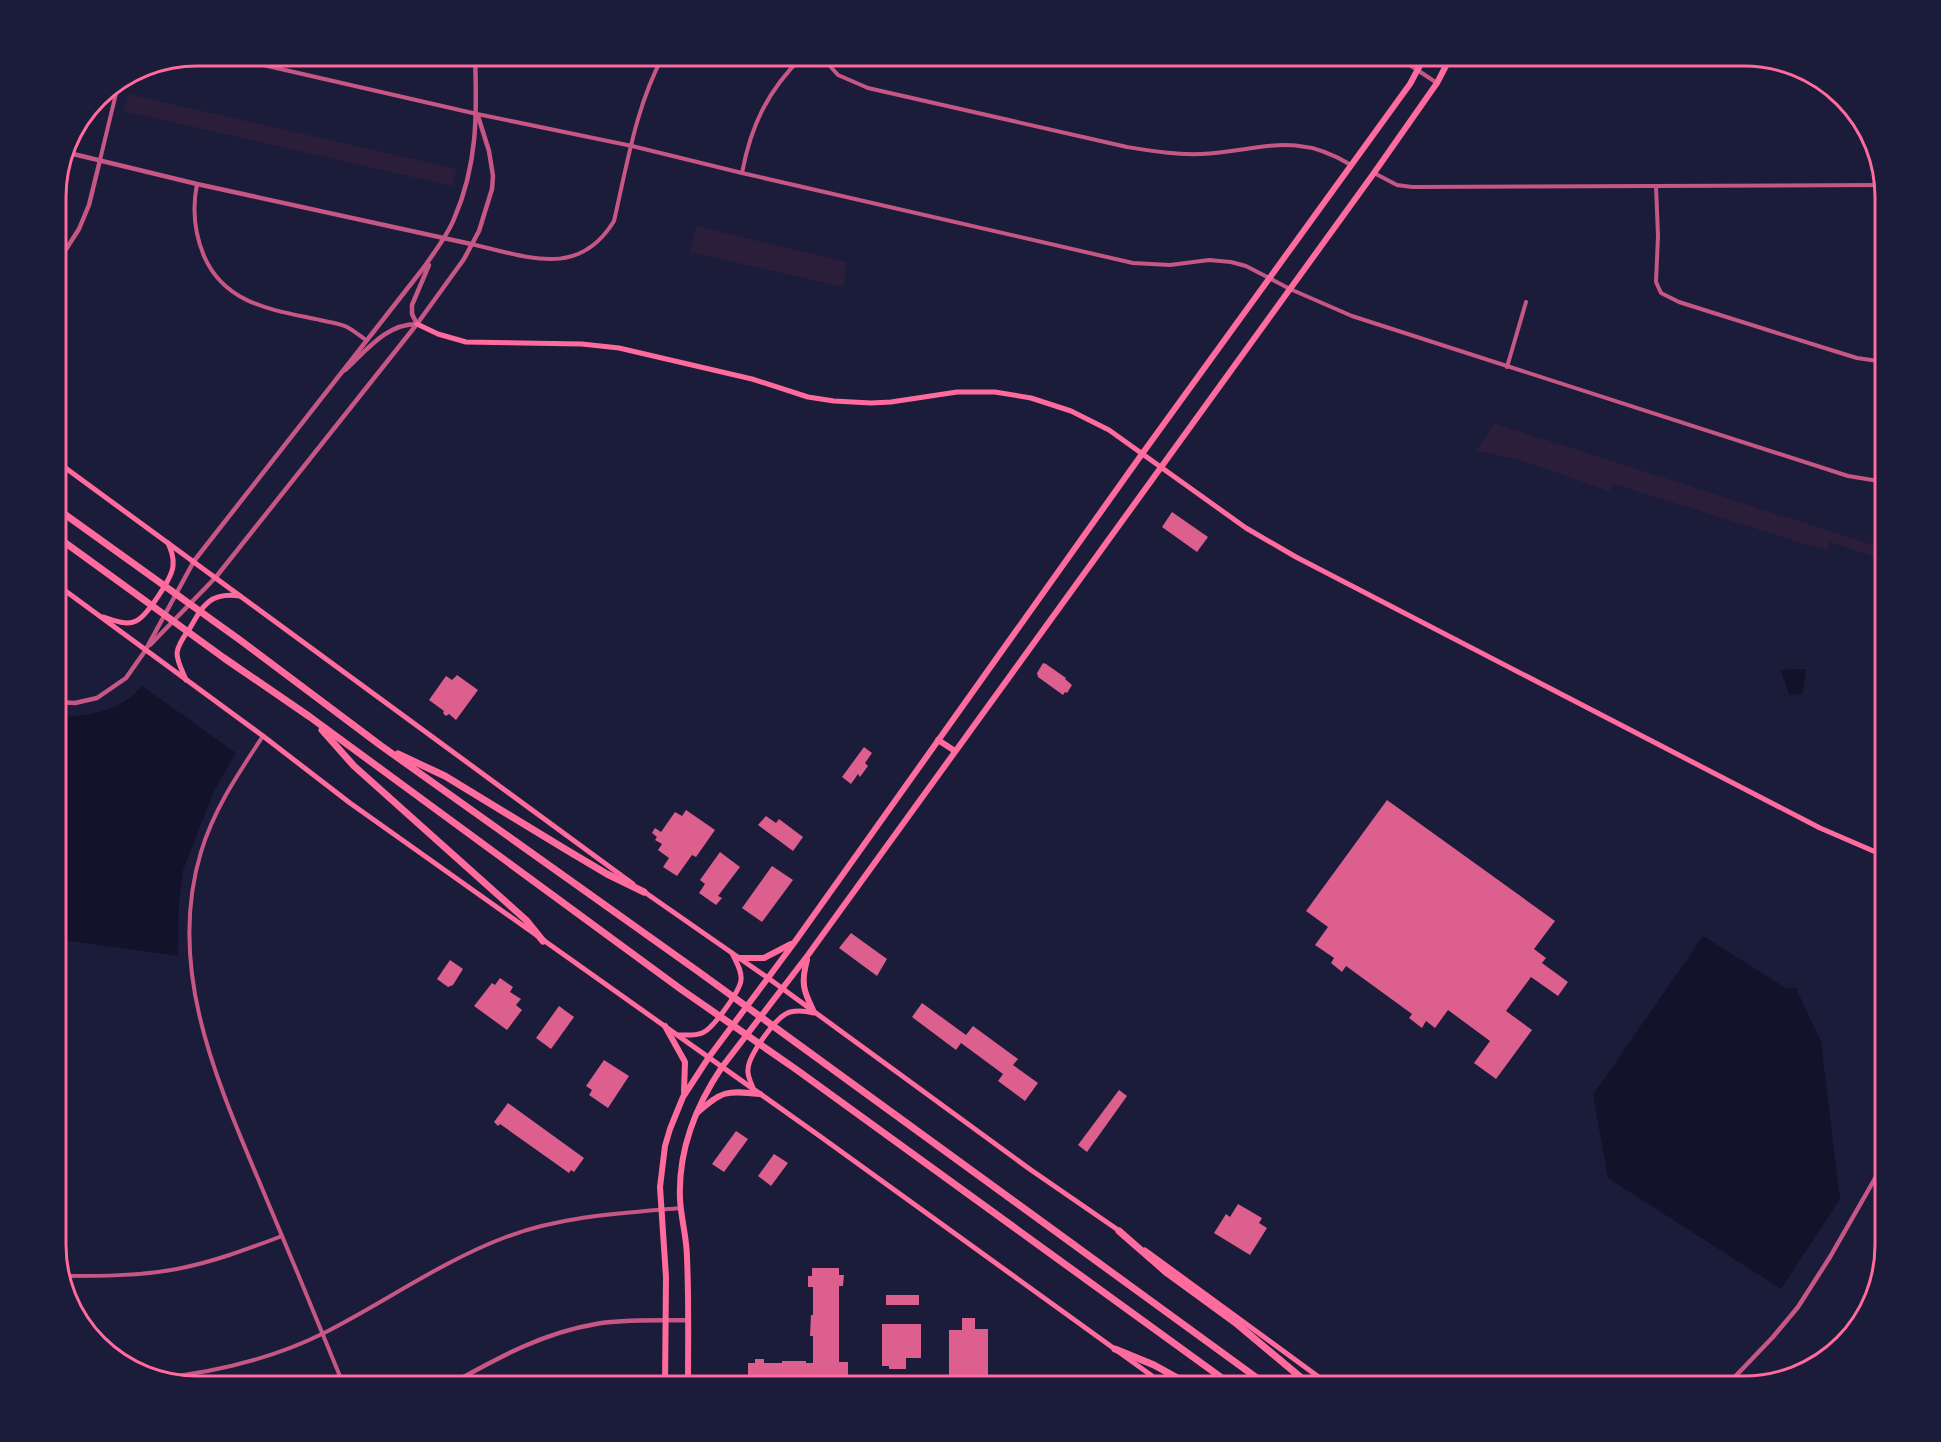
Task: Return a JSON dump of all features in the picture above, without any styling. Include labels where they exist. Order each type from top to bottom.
[{"type":"highway","points":[[66,515],[240,640],[380,745],[699,972],[1254,1376]]},
{"type":"highway","points":[[66,543],[224,658],[310,717],[682,990],[1219,1376]]},
{"type":"highway","points":[[310,717],[354,766],[526,920],[543,941]]},
{"type":"highway","points":[[380,745],[445,776],[590,864],[644,892]]},
{"type":"highway","points":[[1119,1231],[1167,1273],[1245,1331],[1299,1376]]},
{"type":"highway","points":[[1115,1349],[1174,1376]]},
{"type":"main road","points":[[665,1376],[666,1277],[660,1187],[665,1146],[683,1097],[1142,453],[1410,84],[1420,66]]},
{"type":"main road","points":[[688,1376],[687,1257],[680,1178],[683,1155],[694,1116],[710,1085],[722,1066],[808,955],[1374,173],[1437,83],[1446,66]]},
{"type":"main road","points":[[417,324],[438,334],[466,342],[582,344],[619,348],[752,380],[808,397],[834,401],[891,402],[957,392],[1011,394],[1071,411],[1109,430],[1246,528],[1296,557],[1820,828],[1875,851]]},
{"type":"main road","points":[[66,468],[644,892],[732,952],[1317,1376]]},
{"type":"main road","points":[[99,616],[122,622],[135,622],[144,615],[170,577],[173,556],[168,543]]},
{"type":"main road","points":[[66,591],[350,803],[722,1066],[1152,1376]]},
{"type":"main road","points":[[186,680],[177,653],[203,606],[215,597],[227,594],[241,596]]},
{"type":"main road","points":[[938,740],[955,751]]},
{"type":"main road","points":[[739,958],[764,958],[794,943]]},
{"type":"main road","points":[[677,1035],[703,1033],[711,1028],[739,988],[741,970],[732,952]]},
{"type":"main road","points":[[808,955],[803,984],[805,994],[815,1012]]},
{"type":"main road","points":[[753,1089],[747,1074],[752,1055],[781,1017],[789,1012],[802,1010],[815,1012]]},
{"type":"main road","points":[[665,1026],[685,1062],[683,1097]]},
{"type":"main road","points":[[694,1116],[715,1097],[725,1093],[760,1094]]},
{"type":"street","points":[[268,66],[477,114],[632,146],[1133,263],[1170,265],[1209,260],[1232,262],[1246,266],[1290,289],[1352,316],[1848,476],[1875,480]]},
{"type":"street","points":[[66,703],[97,698],[126,678],[145,651],[194,561],[433,254],[454,219],[470,174],[477,114],[476,66]]},
{"type":"street","points":[[73,154],[197,184],[471,244],[547,260],[565,259],[582,254],[594,245],[614,221],[641,108],[658,66]]},
{"type":"street","points":[[742,173],[746,151],[761,110],[774,87],[793,66]]},
{"type":"street","points":[[830,66],[838,75],[868,88],[1127,147],[1160,153],[1199,154],[1275,144],[1293,144],[1322,150],[1351,165]]},
{"type":"street","points":[[1413,66],[1437,83]]},
{"type":"street","points":[[66,249],[79,229],[88,206],[116,94]]},
{"type":"street","points":[[145,651],[216,577],[417,324],[464,259],[479,231],[489,202],[493,176],[489,151],[477,114]]},
{"type":"street","points":[[1374,173],[1397,185],[1412,187],[1874,185]]},
{"type":"street","points":[[197,184],[194,214],[199,244],[206,261],[225,285],[243,299],[263,308],[347,327],[366,340]]},
{"type":"street","points":[[1656,186],[1658,236],[1656,282],[1660,293],[1679,302],[1828,349],[1857,358],[1875,360]]},
{"type":"street","points":[[417,324],[412,314],[412,305],[433,254]]},
{"type":"street","points":[[1507,367],[1526,303]]},
{"type":"street","points":[[333,382],[380,337],[393,328],[404,324],[417,324]]},
{"type":"street","points":[[262,736],[219,805],[201,853],[190,905],[189,954],[195,1004],[209,1054],[229,1109],[340,1376]]},
{"type":"street","points":[[1736,1376],[1798,1307],[1841,1237],[1875,1175]]},
{"type":"street","points":[[179,1375],[225,1367],[274,1353],[323,1334],[474,1250],[506,1237],[578,1218],[681,1208]]},
{"type":"street","points":[[70,1276],[114,1275],[176,1269],[207,1262],[282,1236]]},
{"type":"street","points":[[466,1376],[546,1336],[599,1324],[688,1320]]},
{"type":"shaded area","points":[[128,94],[457,169],[452,186],[123,111]]},
{"type":"shaded area","points":[[696,226],[847,262],[843,287],[690,252]]},
{"type":"shaded area","points":[[1494,423],[1875,546],[1875,557],[1830,542],[1827,551],[1614,484],[1609,491],[1517,459],[1476,451]]},
{"type":"shaded area","points":[[1806,669],[1802,694],[1789,695],[1781,670]]},
{"type":"shaded area","points":[[142,686],[236,753],[215,789],[183,870],[179,903],[178,956],[66,940],[66,717],[103,711],[124,702]]},
{"type":"shaded area","points":[[1703,936],[1787,989],[1796,988],[1821,1042],[1840,1199],[1781,1289],[1608,1178],[1593,1095]]},
{"type":"building","points":[[1172,512],[1208,537],[1197,552],[1162,527]]},
{"type":"building","points":[[1043,663],[1066,678],[1072,685],[1067,693],[1063,695],[1038,677],[1037,673]]},
{"type":"building","points":[[457,675],[478,690],[456,720],[449,714],[446,716],[444,711],[429,700],[446,676],[452,680]]},
{"type":"building","points":[[864,747],[872,753],[865,763],[868,766],[851,784],[842,777]]},
{"type":"building","points":[[1387,800],[1555,921],[1534,949],[1546,958],[1542,963],[1568,982],[1558,996],[1531,977],[1506,1011],[1532,1030],[1496,1079],[1474,1063],[1490,1041],[1448,1010],[1435,1028],[1426,1021],[1422,1028],[1409,1018],[1412,1014],[1346,966],[1342,972],[1331,963],[1334,958],[1315,945],[1328,927],[1306,911]]},
{"type":"building","points":[[686,810],[715,830],[696,857],[692,855],[677,876],[663,867],[669,858],[658,850],[662,844],[655,840],[657,837],[652,833],[655,828],[661,832],[675,812],[682,816]]},
{"type":"building","points":[[766,816],[776,823],[779,819],[803,837],[793,851],[758,825]]},
{"type":"building","points":[[720,852],[740,867],[718,896],[722,898],[716,905],[699,893],[705,884],[700,880]]},
{"type":"building","points":[[772,866],[793,880],[762,922],[742,908]]},
{"type":"building","points":[[851,933],[887,959],[877,976],[839,948]]},
{"type":"building","points":[[450,960],[463,969],[453,985],[448,987],[437,979]]},
{"type":"building","points":[[500,978],[513,987],[510,992],[521,999],[516,1005],[522,1010],[507,1030],[474,1006],[492,983],[495,985]]},
{"type":"building","points":[[922,1003],[966,1035],[973,1026],[1018,1059],[1013,1065],[1038,1083],[1025,1101],[998,1081],[1003,1074],[961,1043],[956,1050],[912,1017]]},
{"type":"building","points":[[559,1006],[574,1017],[551,1049],[536,1038]]},
{"type":"building","points":[[604,1060],[629,1076],[608,1108],[589,1095],[592,1090],[586,1086]]},
{"type":"building","points":[[1119,1090],[1127,1096],[1087,1152],[1078,1145]]},
{"type":"building","points":[[508,1103],[584,1158],[574,1172],[571,1170],[569,1173],[494,1122]]},
{"type":"building","points":[[736,1131],[748,1139],[724,1172],[712,1164]]},
{"type":"building","points":[[774,1154],[788,1163],[771,1186],[758,1176]]},
{"type":"building","points":[[1238,1204],[1262,1218],[1259,1223],[1267,1228],[1250,1255],[1214,1233],[1226,1214],[1230,1217]]},
{"type":"building","points":[[812,1268],[839,1268],[839,1275],[844,1275],[843,1286],[839,1286],[839,1362],[848,1362],[848,1376],[748,1376],[748,1363],[755,1363],[755,1359],[764,1359],[764,1363],[806,1361],[806,1363],[813,1363],[813,1336],[810,1336],[813,1287],[808,1287],[808,1276],[812,1276]]},
{"type":"building","points":[[886,1295],[919,1295],[919,1305],[886,1305]]},
{"type":"building","points":[[962,1318],[975,1318],[975,1329],[988,1329],[988,1376],[949,1376],[949,1330],[962,1330]]},
{"type":"building","points":[[882,1324],[921,1324],[921,1358],[906,1358],[906,1369],[889,1369],[889,1366],[882,1366]]}]
